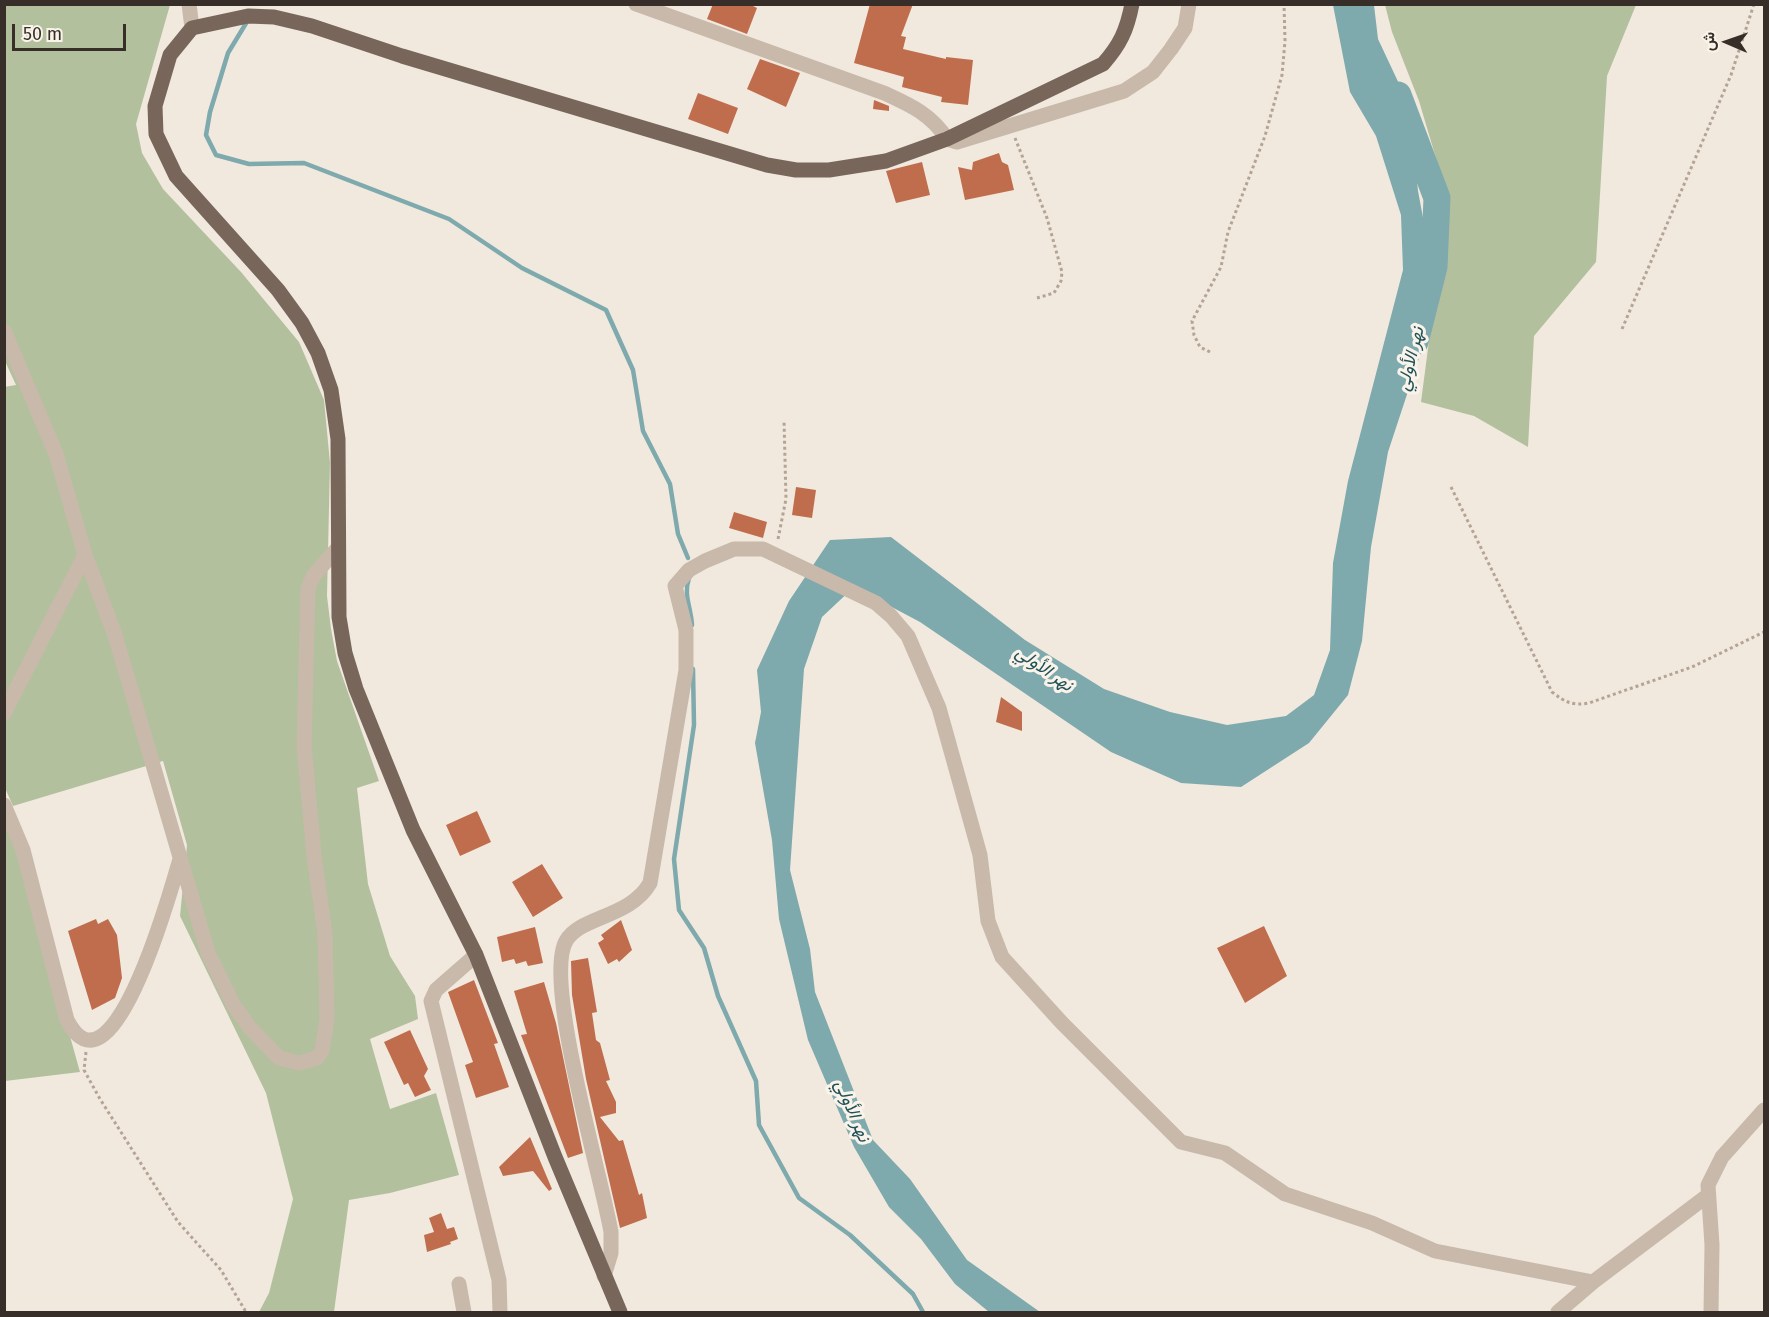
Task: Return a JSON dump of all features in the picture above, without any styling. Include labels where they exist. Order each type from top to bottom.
[{"type":"main road","points":[[620,1312],[476,955],[413,830],[356,689],[345,653],[339,617],[338,438],[331,390],[318,353],[302,323],[278,290],[176,176],[156,134],[156,106],[170,56],[192,28],[248,16],[284,19],[767,165],[796,170],[858,167],[886,161],[947,139],[1103,64],[1117,48],[1127,30],[1132,4]]},
{"type":"street","points":[[189,4],[192,28]]},
{"type":"street","points":[[636,4],[884,93],[921,110],[938,126],[947,139],[957,142],[1124,90],[1153,72],[1185,27],[1189,4]]},
{"type":"street","points":[[4,331],[56,454],[85,555],[115,635],[208,953],[233,1004],[250,1028],[279,1058],[299,1063],[317,1058],[325,1041],[328,977],[304,745],[304,672],[308,588],[314,575],[337,549]]},
{"type":"street","points":[[604,1276],[610,1253],[611,1232],[567,1030],[562,987],[563,948],[575,932],[628,907],[645,892],[650,883],[686,670],[686,630],[675,586],[689,570],[734,549],[771,551],[876,603],[908,636],[939,708],[980,855],[988,921],[1002,957],[1054,1014],[1174,1136],[1188,1146],[1225,1153],[1295,1199],[1372,1223],[1435,1251],[1593,1282]]},
{"type":"street","points":[[4,713],[85,555]]},
{"type":"street","points":[[4,805],[23,850],[67,1020],[74,1034],[87,1040],[94,1041],[104,1036],[122,1013],[157,936],[180,859]]},
{"type":"street","points":[[476,955],[436,990],[431,1001],[499,1280],[500,1312]]},
{"type":"street","points":[[1711,1312],[1712,1245],[1707,1196],[1711,1175],[1716,1166],[1764,1110]]},
{"type":"street","points":[[1558,1312],[1593,1282],[1707,1196]]},
{"type":"street","points":[[459,1284],[464,1312]]},
{"type":"path","points":[[1210,352],[1200,347],[1194,335],[1192,321],[1221,267],[1228,232],[1261,145],[1276,96],[1285,58],[1284,4]]},
{"type":"path","points":[[1622,329],[1731,75],[1754,4]]},
{"type":"path","points":[[1007,127],[1025,157],[1050,227],[1062,272],[1061,281],[1054,293],[1037,298]]},
{"type":"path","points":[[771,551],[782,528],[786,499],[784,420]]},
{"type":"path","points":[[1451,487],[1552,692],[1566,703],[1576,706],[1589,703],[1692,667],[1764,632]]},
{"type":"path","points":[[87,1040],[84,1070],[100,1099],[178,1222],[221,1270],[246,1312]]},
{"type":"green space","points":[[4,5],[170,5],[136,124],[142,153],[163,189],[241,272],[299,342],[324,400],[330,463],[327,596],[331,629],[337,661],[379,781],[357,788],[368,884],[390,956],[415,996],[418,1019],[370,1039],[390,1109],[436,1093],[459,1175],[390,1193],[349,1200],[334,1312],[259,1312],[269,1293],[293,1199],[266,1093],[180,916],[187,845],[163,761],[13,806],[5,788],[4,387],[16,385],[4,359]]},
{"type":"green space","points":[[1385,5],[1636,5],[1607,76],[1596,262],[1534,336],[1528,447],[1474,416],[1421,402],[1441,249],[1444,185],[1419,101],[1392,32]]},
{"type":"green space","points":[[4,824],[19,854],[80,1072],[5,1081]]},
{"type":"water","points":[[1333,5],[1374,5],[1378,39],[1409,105],[1418,191],[1429,250],[1419,358],[1388,452],[1371,547],[1362,641],[1348,695],[1309,743],[1241,787],[1181,783],[1111,752],[920,622],[854,587],[822,617],[804,669],[790,870],[810,949],[815,992],[873,1140],[910,1179],[967,1260],[1040,1312],[989,1312],[955,1284],[921,1239],[889,1207],[854,1147],[808,1040],[779,919],[772,840],[755,743],[761,712],[757,670],[789,601],[830,540],[891,537],[1025,640],[1104,689],[1170,712],[1227,725],[1286,716],[1314,695],[1330,650],[1333,563],[1348,481],[1403,270],[1401,215],[1376,136],[1350,92]]},
{"type":"building","points":[[713,4],[749,4],[757,8],[747,34],[707,19]]},
{"type":"building","points":[[870,4],[913,4],[901,36],[906,37],[903,49],[946,59],[946,57],[973,60],[968,105],[941,102],[942,97],[902,87],[904,77],[854,63]]},
{"type":"building","points":[[760,59],[800,73],[786,107],[747,89]]},
{"type":"building","points":[[698,93],[738,108],[728,134],[688,119]]},
{"type":"building","points":[[874,100],[889,106],[889,111],[873,109]]},
{"type":"building","points":[[999,153],[1002,162],[1008,165],[1014,190],[965,200],[958,167],[972,170],[973,162]]},
{"type":"building","points":[[922,162],[930,195],[896,203],[886,171]]},
{"type":"building","points":[[796,487],[816,490],[812,518],[792,515]]},
{"type":"building","points":[[734,512],[767,522],[763,538],[729,528]]},
{"type":"building","points":[[1001,697],[1022,712],[1022,731],[996,722]]},
{"type":"building","points":[[477,811],[491,842],[460,856],[446,825]]},
{"type":"building","points":[[542,864],[563,898],[533,917],[512,882]]},
{"type":"building","points":[[96,919],[98,924],[108,919],[117,935],[122,978],[115,998],[92,1010],[68,931]]},
{"type":"building","points":[[621,920],[632,950],[619,962],[617,959],[608,964],[598,943],[604,939],[601,935]]},
{"type":"building","points":[[1264,926],[1287,976],[1245,1003],[1217,948]]},
{"type":"building","points":[[535,927],[543,963],[528,966],[526,961],[516,964],[514,959],[502,962],[497,937]]},
{"type":"building","points":[[588,958],[597,1012],[592,1013],[596,1040],[600,1043],[610,1080],[606,1081],[616,1102],[616,1113],[600,1117],[619,1141],[623,1140],[639,1195],[642,1193],[647,1218],[620,1228],[586,1079],[572,995],[571,961]]},
{"type":"building","points":[[474,980],[498,1043],[494,1044],[509,1087],[476,1098],[465,1065],[473,1062],[448,992]]},
{"type":"building","points":[[544,982],[556,1023],[583,1153],[568,1158],[521,1035],[527,1034],[514,991]]},
{"type":"building","points":[[410,1030],[428,1069],[424,1076],[431,1090],[415,1097],[408,1083],[404,1085],[384,1042]]},
{"type":"building","points":[[530,1137],[552,1189],[549,1191],[533,1171],[503,1176],[499,1167]]},
{"type":"building","points":[[441,1213],[447,1229],[454,1227],[458,1239],[450,1242],[451,1244],[427,1252],[424,1235],[434,1232],[429,1218]]},
{"type":"waterway","points":[[248,20],[228,53],[210,112],[206,135],[216,155],[249,164],[304,163],[449,219],[522,268],[606,310],[633,370],[643,431],[670,484],[678,534],[688,558]]},
{"type":"waterway","name":"نهر الأولي","points":[[1398,95],[1437,198],[1434,267],[1415,342]]},
{"type":"waterway","points":[[689,578],[687,596],[692,625]]},
{"type":"waterway","points":[[693,669],[694,725],[674,859],[679,910],[704,948],[718,996],[756,1081],[759,1125],[799,1198],[850,1235],[913,1294],[923,1312]]}]
